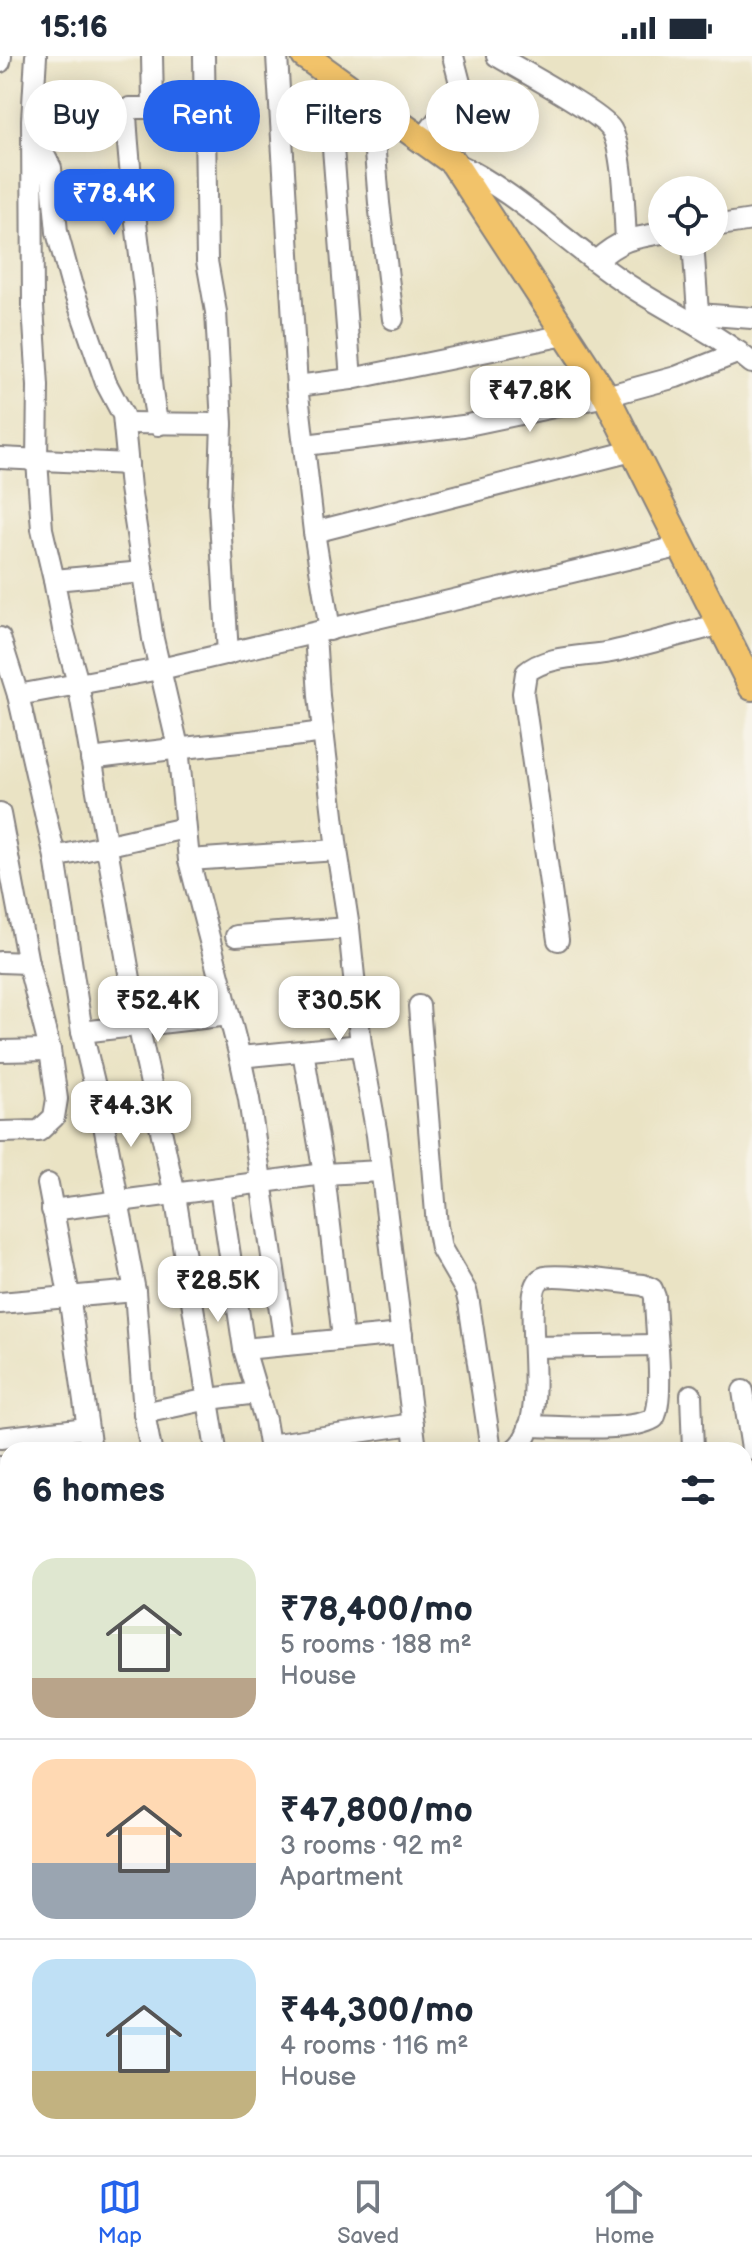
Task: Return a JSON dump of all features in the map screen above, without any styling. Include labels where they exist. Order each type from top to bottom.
[{"type":"main road","points":[[314,61],[340,80]]},
{"type":"main road","points":[[410,130],[453,162],[606,396],[752,687]]},
{"type":"street","points":[[35,80],[36,56]]},
{"type":"street","points":[[152,56],[153,105],[130,108],[126,114],[151,395],[158,425]]},
{"type":"street","points":[[204,56],[207,261],[216,312],[222,424],[219,504],[228,654]]},
{"type":"street","points":[[277,56],[297,386],[322,632],[323,732],[361,1045],[381,1171],[415,1442]]},
{"type":"street","points":[[423,139],[458,93],[460,83],[453,56]]},
{"type":"street","points":[[497,56],[594,114],[610,128],[618,150],[626,239]]},
{"type":"street","points":[[314,61],[351,379]]},
{"type":"street","points":[[33,152],[33,307],[42,529],[78,683],[138,1024],[175,1195],[215,1442]]},
{"type":"street","points":[[42,152],[51,168],[57,232],[71,283],[106,383],[123,415],[158,669],[178,747],[189,860],[240,1057],[285,1345]]},
{"type":"street","points":[[375,152],[393,319]]},
{"type":"street","points":[[453,162],[497,186],[632,288],[699,320],[746,358]]},
{"type":"street","points":[[728,224],[752,220]]},
{"type":"street","points":[[596,261],[611,247],[626,239],[648,235]]},
{"type":"street","points":[[694,256],[699,320]]},
{"type":"street","points":[[699,320],[752,318]]},
{"type":"street","points":[[297,386],[351,379],[565,335]]},
{"type":"street","points":[[305,445],[463,426],[606,396],[746,358]]},
{"type":"street","points":[[124,423],[222,424]]},
{"type":"street","points":[[314,532],[632,451]]},
{"type":"street","points":[[0,458],[128,464]]},
{"type":"street","points":[[18,695],[228,654],[682,546]]},
{"type":"street","points":[[54,580],[143,572]]},
{"type":"street","points":[[558,940],[523,693],[526,673],[533,667],[548,663],[610,652],[722,624]]},
{"type":"street","points":[[0,638],[18,695],[55,857],[82,1032],[103,1120],[135,1291],[144,1413],[149,1442]]},
{"type":"street","points":[[91,759],[323,732]]},
{"type":"street","points":[[0,814],[3,845],[50,1050],[57,1099],[54,1117],[39,1131],[0,1132]]},
{"type":"street","points":[[55,857],[185,828]]},
{"type":"street","points":[[189,860],[337,850]]},
{"type":"street","points":[[236,936],[349,928]]},
{"type":"street","points":[[0,962],[28,963]]},
{"type":"street","points":[[419,1006],[437,1226],[441,1248],[466,1291],[469,1303],[490,1442]]},
{"type":"street","points":[[82,1032],[229,1015]]},
{"type":"street","points":[[240,1057],[361,1045]]},
{"type":"street","points":[[0,1051],[50,1050]]},
{"type":"street","points":[[303,1051],[324,1174],[343,1338]]},
{"type":"street","points":[[52,1210],[324,1174],[381,1171]]},
{"type":"street","points":[[48,1184],[69,1295],[90,1442]]},
{"type":"street","points":[[220,1189],[244,1349],[268,1442]]},
{"type":"street","points":[[522,1442],[536,1390],[533,1289],[537,1281],[545,1276],[631,1284],[652,1289],[655,1297],[658,1405],[654,1418],[623,1426],[529,1426]]},
{"type":"street","points":[[0,1303],[135,1291]]},
{"type":"street","points":[[244,1349],[402,1334]]},
{"type":"street","points":[[534,1347],[656,1345]]},
{"type":"street","points":[[743,1391],[751,1442]]},
{"type":"street","points":[[144,1413],[209,1399],[257,1393]]},
{"type":"street","points":[[691,1395],[693,1442]]},
{"type":"street","points":[[300,1442],[413,1424]]},
{"type":"street","points":[[0,1438],[87,1428]]}]
